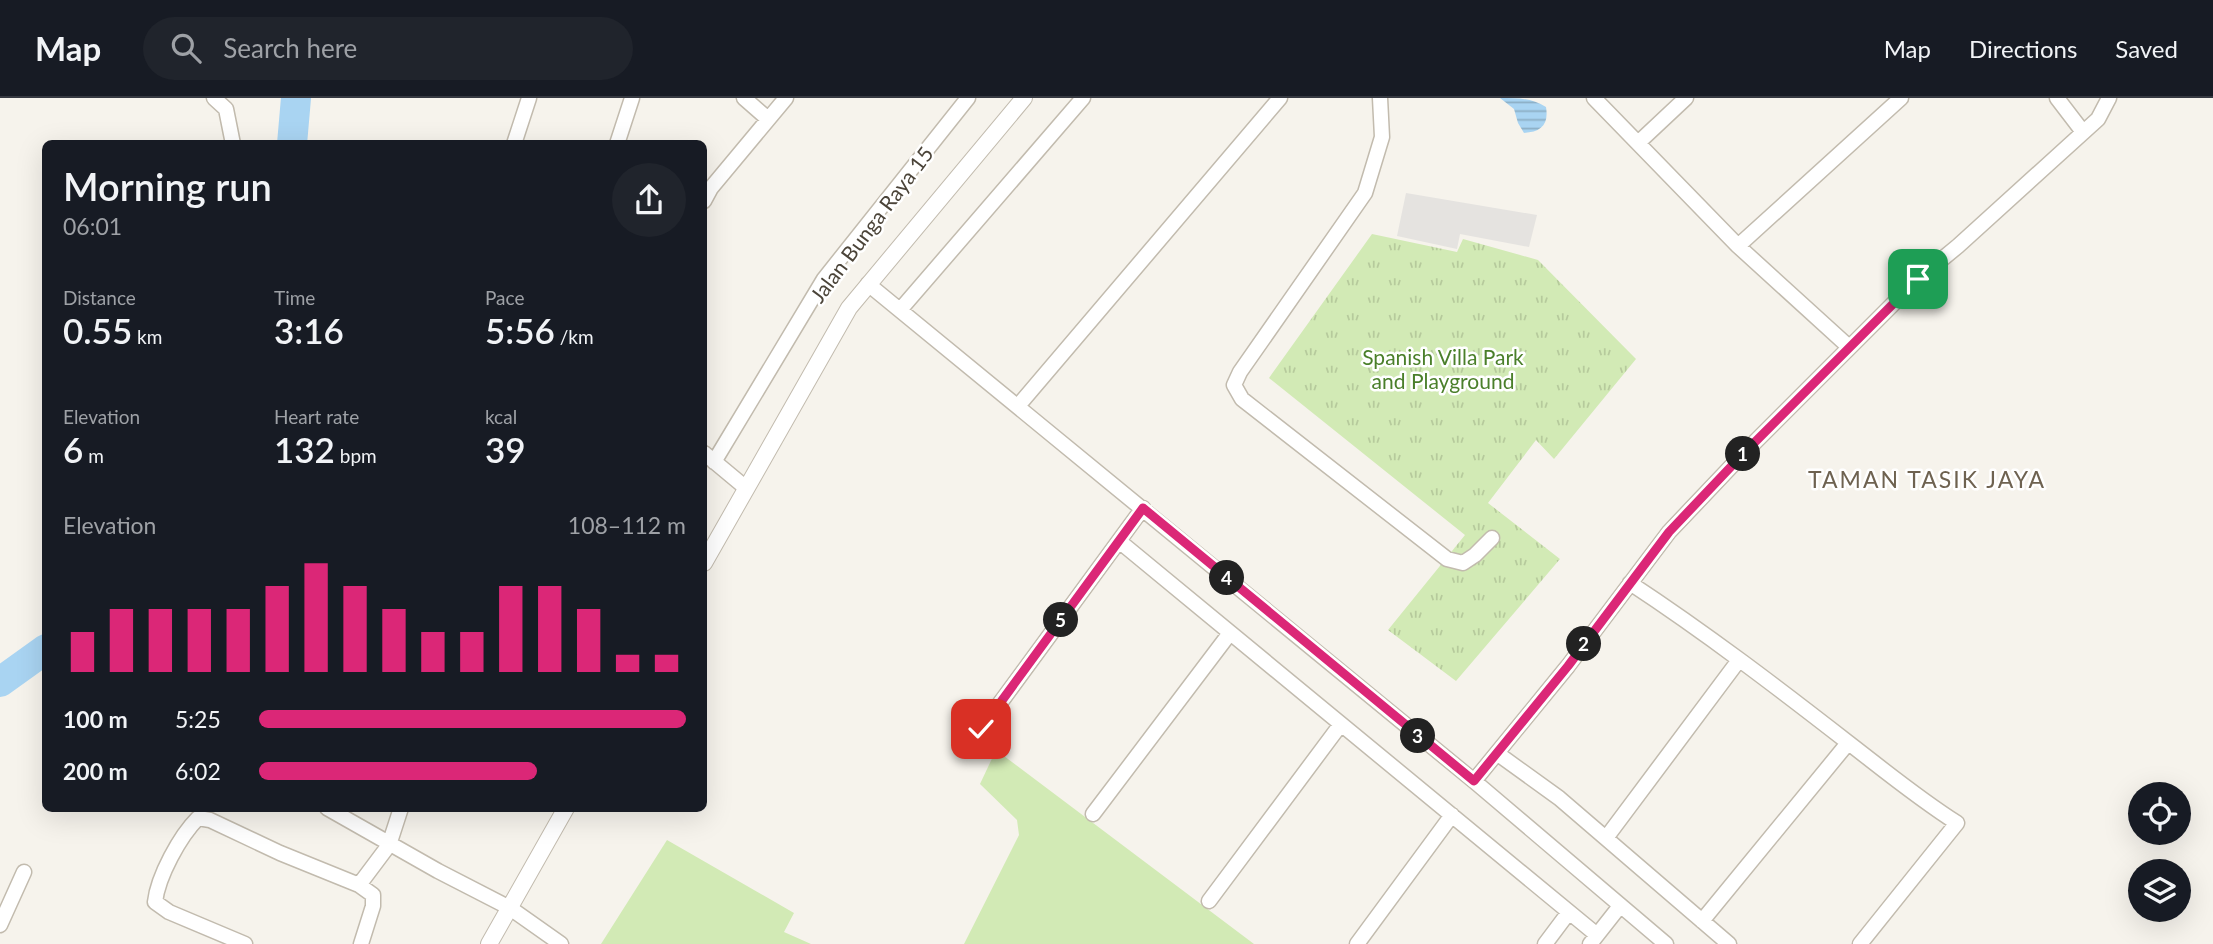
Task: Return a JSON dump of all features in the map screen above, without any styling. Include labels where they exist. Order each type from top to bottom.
[{"type":"street","points":[[214,98],[226,109],[232,140]]},
{"type":"street","points":[[515,140],[529,98]]},
{"type":"street","points":[[618,140],[632,98]]},
{"type":"street","points":[[744,98],[768,119]]},
{"type":"street","points":[[707,195],[786,98]]},
{"type":"street","name":"Jalan Bunga Raya 15","points":[[709,457],[824,279],[968,98]]},
{"type":"street","points":[[707,558],[849,308],[1024,98]]},
{"type":"street","points":[[900,310],[1083,98]]},
{"type":"street","points":[[1018,406],[1280,98]]},
{"type":"street","points":[[1380,98],[1382,137],[1365,193],[1240,372],[1234,385],[1242,399],[1447,559],[1463,563],[1492,538]]},
{"type":"street","points":[[1594,98],[1738,246],[1849,347]]},
{"type":"street","points":[[1638,143],[1686,98]]},
{"type":"street","points":[[1738,246],[1901,98]]},
{"type":"street","points":[[2057,98],[2083,132]]},
{"type":"street","points":[[1474,781],[1568,666],[1669,532],[1918,279],[2098,119],[2109,98]]},
{"type":"street","points":[[868,284],[1474,781],[1666,944]]},
{"type":"street","points":[[709,457],[746,488]]},
{"type":"street","points":[[981,729],[1143,508]]},
{"type":"street","points":[[1119,541],[1569,912],[1594,939],[1620,906]]},
{"type":"street","points":[[1630,583],[1739,660],[1914,796],[1957,823],[1860,944]]},
{"type":"street","points":[[1093,814],[1230,633]]},
{"type":"street","points":[[1606,838],[1739,660]]},
{"type":"street","points":[[1209,901],[1341,724]]},
{"type":"street","points":[[1702,921],[1848,743]]},
{"type":"street","points":[[1498,754],[1559,798],[1729,944]]},
{"type":"street","points":[[334,812],[389,845],[510,908],[551,941]]},
{"type":"street","points":[[359,885],[389,845],[400,812]]},
{"type":"street","points":[[489,944],[564,812]]},
{"type":"street","points":[[1357,944],[1452,815]]},
{"type":"street","points":[[245,944],[169,912],[155,902],[156,888],[187,829],[198,818],[210,820],[359,885],[373,895],[373,906],[361,944]]},
{"type":"street","points":[[0,925],[24,872]]},
{"type":"street","points":[[1545,944],[1569,912]]},
{"type":"green space","name":"Spanish Villa Park and Playground","points":[[1372,234],[1457,252],[1463,239],[1538,260],[1636,359],[1554,459],[1536,440],[1488,503],[1560,559],[1456,681],[1388,630],[1465,535],[1269,378]]},
{"type":"green space","points":[[996,750],[1254,944],[964,944],[1019,835],[1017,820],[980,784]]},
{"type":"green space","points":[[667,840],[794,913],[784,932],[811,944],[601,944]]},
{"type":"shaded area","points":[[1406,193],[1537,215],[1529,247],[1460,234],[1457,249],[1397,236]]},
{"type":"water","points":[[1500,98],[1524,99],[1541,104],[1546,107],[1545,123],[1535,131],[1524,133],[1514,109]]},
{"type":"waterway","points":[[292,140],[296,98]]},
{"type":"waterway","points":[[0,682],[42,652]]},
{"type":"district","name":"TAMAN TASIK JAYA","points":[[1927,479]]},
{"type":"route","points":[[981,729],[1143,508],[1474,781],[1568,666],[1669,532],[1918,279]]}]
